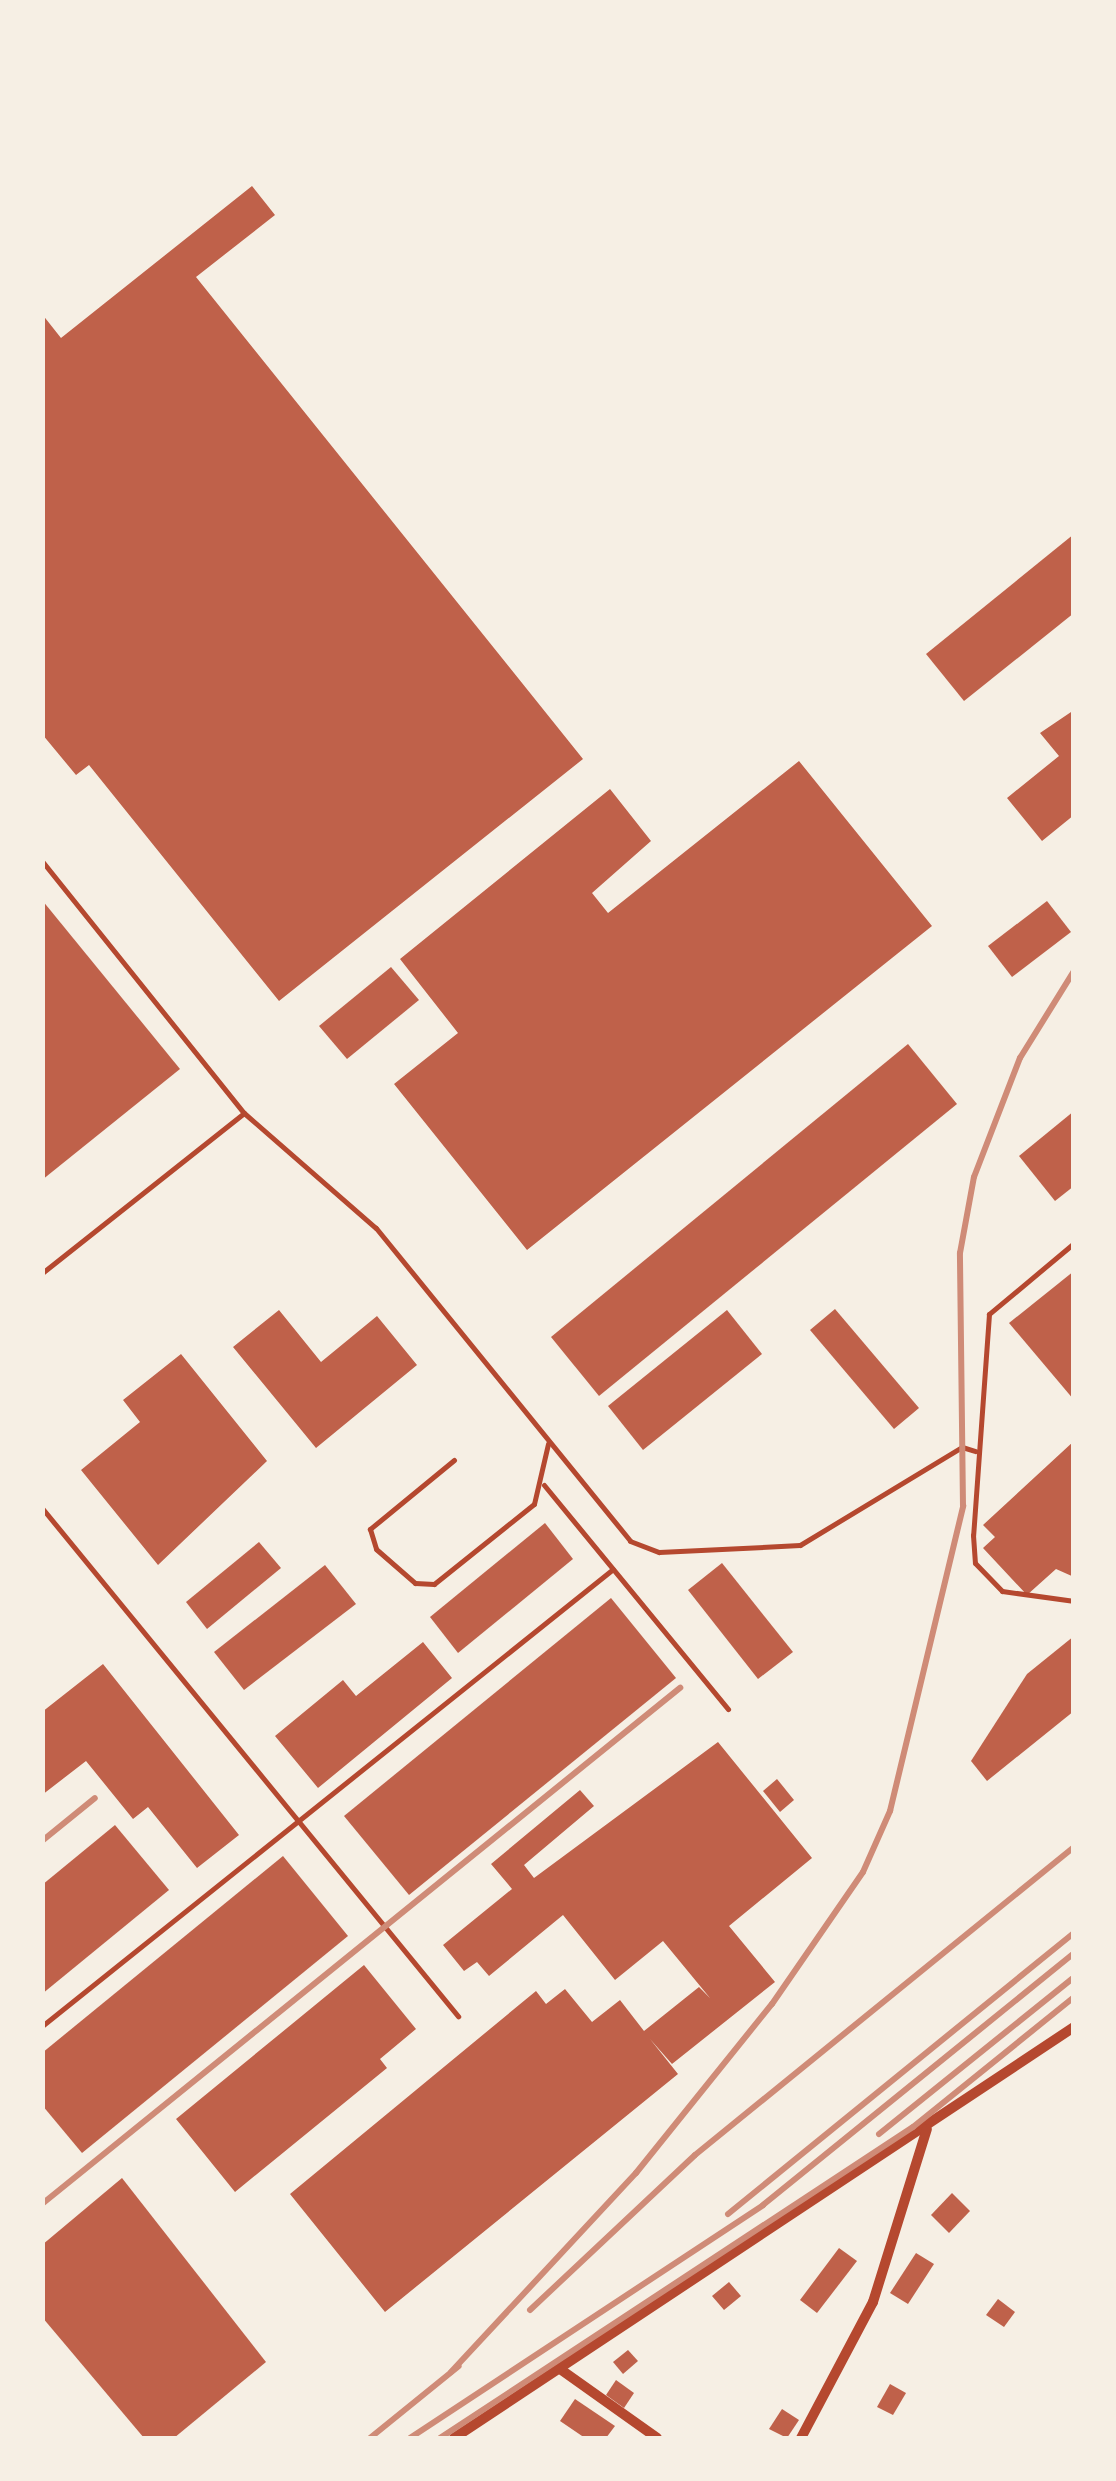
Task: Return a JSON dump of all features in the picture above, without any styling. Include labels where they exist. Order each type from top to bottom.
[{"type":"street","points":[[454,2438],[1074,2027]]},
{"type":"street","points":[[801,2438],[873,2302],[927,2128]]},
{"type":"street","points":[[560,2369],[657,2438]]},
{"type":"lane","points":[[42,252],[42,268]]},
{"type":"lane","points":[[42,861],[244,1113],[376,1228],[630,1541],[660,1552],[800,1545],[962,1446],[975,1452]]},
{"type":"lane","points":[[42,1273],[244,1113]]},
{"type":"lane","points":[[1074,1243],[989,1314],[975,1452],[975,1563],[1002,1591],[1074,1601]]},
{"type":"lane","points":[[454,1460],[370,1529],[376,1549],[415,1583],[434,1584],[544,1485],[548,1444]]},
{"type":"lane","points":[[544,1485],[728,1710]]},
{"type":"lane","points":[[42,1508],[458,2016]]},
{"type":"lane","points":[[42,2026],[301,1824],[613,1568]]},
{"type":"building","points":[[252,186],[275,215],[196,277],[583,759],[279,1001],[89,765],[76,775],[42,734],[42,314],[61,338]]},
{"type":"building","points":[[1074,534],[1074,613],[964,701],[926,654]]},
{"type":"building","points":[[1074,710],[1074,815],[1042,841],[1007,798],[1059,756],[1040,733]]},
{"type":"building","points":[[799,761],[932,926],[527,1250],[394,1084],[458,1033],[400,959],[610,789],[651,841],[592,893],[608,913]]},
{"type":"building","points":[[42,900],[180,1069],[42,1180]]},
{"type":"building","points":[[1047,901],[1071,932],[1012,977],[988,946]]},
{"type":"building","points":[[391,967],[419,1000],[347,1059],[319,1026]]},
{"type":"building","points":[[908,1044],[957,1104],[599,1396],[551,1337]]},
{"type":"building","points":[[1074,1111],[1074,1186],[1055,1201],[1019,1156]]},
{"type":"building","points":[[1074,1271],[1074,1400],[1009,1323]]},
{"type":"building","points":[[835,1309],[919,1408],[894,1429],[810,1330]]},
{"type":"building","points":[[279,1310],[321,1362],[377,1316],[417,1365],[316,1448],[233,1347]]},
{"type":"building","points":[[727,1310],[762,1354],[643,1450],[608,1406]]},
{"type":"building","points":[[181,1354],[267,1461],[158,1565],[81,1470],[140,1422],[123,1400]]},
{"type":"building","points":[[1074,1441],[1074,1577],[1056,1569],[1027,1595],[983,1548],[995,1537],[983,1525]]},
{"type":"building","points":[[545,1523],[573,1559],[458,1653],[430,1617]]},
{"type":"building","points":[[259,1542],[281,1568],[207,1629],[186,1602]]},
{"type":"building","points":[[722,1563],[793,1652],[758,1679],[688,1590]]},
{"type":"building","points":[[325,1565],[356,1604],[244,1690],[214,1652]]},
{"type":"building","points":[[611,1598],[676,1678],[409,1895],[344,1816]]},
{"type":"building","points":[[1074,1636],[1074,1711],[987,1781],[971,1761],[1027,1674]]},
{"type":"building","points":[[423,1642],[452,1678],[318,1788],[275,1736],[343,1680],[356,1696]]},
{"type":"building","points":[[103,1664],[239,1835],[197,1868],[148,1807],[133,1819],[86,1761],[42,1795],[42,1712]]},
{"type":"building","points":[[718,1742],[812,1858],[729,1926],[775,1982],[672,2064],[650,2039],[678,2074],[385,2312],[290,2194],[536,1991],[546,2004],[565,1989],[592,2022],[620,2000],[644,2031],[699,1987],[710,1998],[663,1941],[615,1980],[563,1915],[489,1976],[477,1962],[464,1971],[443,1945],[512,1889],[491,1864],[580,1790],[594,1806],[524,1865],[534,1878]]},
{"type":"building","points":[[777,1779],[794,1800],[780,1812],[763,1791]]},
{"type":"building","points":[[115,1825],[169,1890],[42,1994],[42,1885]]},
{"type":"building","points":[[283,1856],[348,1936],[82,2153],[42,2105],[42,2053]]},
{"type":"building","points":[[364,1965],[416,2029],[380,2059],[387,2068],[235,2192],[176,2119]]},
{"type":"building","points":[[122,2178],[266,2362],[174,2438],[144,2438],[42,2317],[42,2245]]},
{"type":"building","points":[[952,2193],[970,2211],[949,2233],[931,2215]]},
{"type":"building","points":[[839,2248],[857,2261],[817,2313],[800,2300]]},
{"type":"building","points":[[916,2253],[934,2264],[908,2304],[890,2293]]},
{"type":"building","points":[[729,2282],[741,2296],[724,2310],[712,2296]]},
{"type":"building","points":[[998,2299],[1015,2312],[1004,2327],[986,2315]]},
{"type":"building","points":[[628,2350],[638,2361],[623,2374],[613,2362]]},
{"type":"building","points":[[616,2380],[634,2393],[624,2408],[606,2395]]},
{"type":"building","points":[[890,2384],[906,2393],[893,2415],[877,2407]]},
{"type":"building","points":[[575,2399],[615,2426],[606,2438],[585,2438],[560,2421]]},
{"type":"building","points":[[782,2409],[799,2420],[787,2438],[769,2429]]},
{"type":"railway","points":[[451,2372],[636,2173],[772,2004],[863,1872],[890,1811],[963,1506],[960,1253],[974,1177],[1020,1058],[1074,971]]},
{"type":"railway","points":[[42,2204],[680,1688]]},
{"type":"railway","points":[[42,1841],[95,1798]]},
{"type":"railway","points":[[530,2310],[695,2155],[1074,1847]]},
{"type":"railway","points":[[728,2214],[1074,1933]]},
{"type":"railway","points":[[410,2438],[763,2205],[1074,1953]]},
{"type":"railway","points":[[879,2134],[1074,1977]]},
{"type":"railway","points":[[440,2438],[913,2127],[1074,1997]]},
{"type":"railway","points":[[370,2438],[459,2366]]}]
